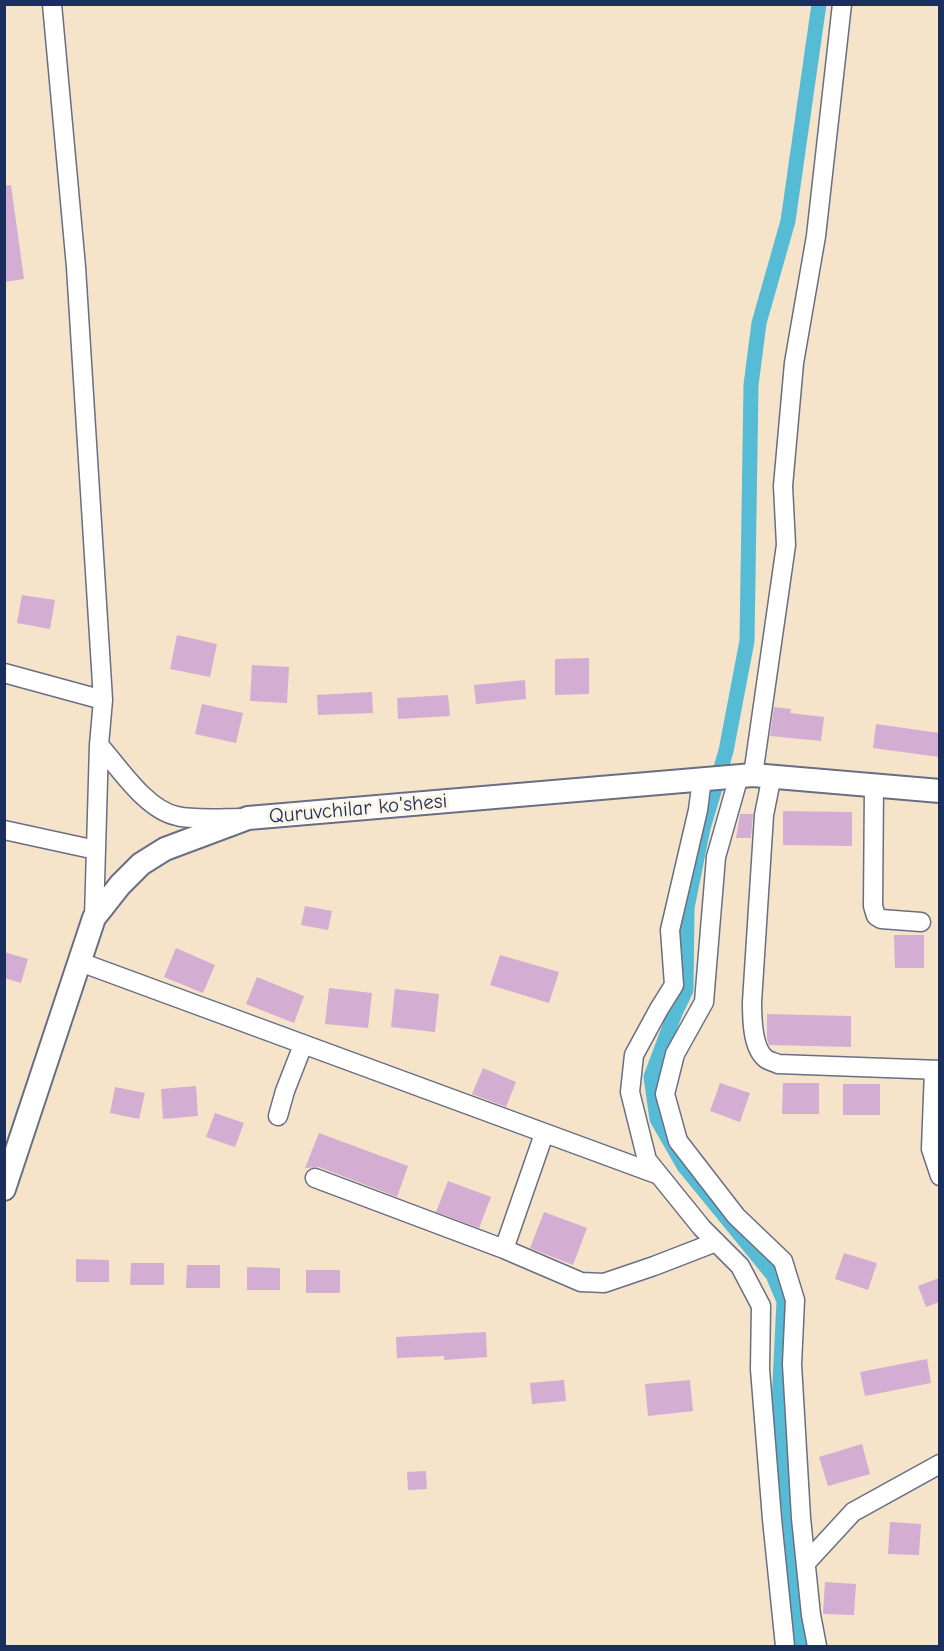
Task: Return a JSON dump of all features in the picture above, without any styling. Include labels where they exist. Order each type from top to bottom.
[{"type":"main road","name":"Quruvchilar ko'shesi","points":[[4,1189],[94,918],[120,885],[141,864],[165,849],[248,818],[735,777],[939,791]]},
{"type":"street","points":[[52,4],[76,267],[103,700],[99,745],[94,918]]},
{"type":"street","points":[[785,1647],[795,1300],[783,1261],[736,1216],[678,1141],[665,1094],[675,1054],[704,1002],[716,857],[786,544],[783,486],[794,363],[816,236],[842,4]]},
{"type":"street","points":[[4,673],[103,700]]},
{"type":"street","points":[[99,745],[140,793],[156,807],[176,816],[248,818]]},
{"type":"street","points":[[735,777],[764,815],[752,1002],[753,1030],[759,1050],[765,1058],[778,1064],[937,1070],[931,1149],[939,1176]]},
{"type":"street","points":[[735,777],[698,810],[670,930],[674,985],[634,1055],[630,1092],[647,1160],[716,1242],[740,1266],[761,1306],[760,1369],[787,1518],[806,1563],[817,1647]]},
{"type":"street","points":[[874,785],[873,906],[876,916],[881,919],[921,922]]},
{"type":"street","points":[[4,830],[96,850]]},
{"type":"street","points":[[80,962],[659,1175]]},
{"type":"street","points":[[278,1116],[303,1045]]},
{"type":"street","points":[[504,1249],[544,1134]]},
{"type":"street","points":[[315,1178],[504,1249],[582,1282],[604,1283],[716,1242]]},
{"type":"street","points":[[806,1563],[853,1512],[939,1464]]},
{"type":"building","points":[[11,185],[24,279],[4,282],[4,186]]},
{"type":"building","points":[[22,595],[55,600],[50,629],[17,623]]},
{"type":"building","points":[[177,635],[217,644],[210,677],[170,669]]},
{"type":"building","points":[[589,658],[589,694],[555,695],[555,659]]},
{"type":"building","points":[[252,665],[289,667],[287,703],[250,701]]},
{"type":"building","points":[[525,680],[526,699],[476,704],[474,685]]},
{"type":"building","points":[[372,692],[373,713],[318,715],[317,695]]},
{"type":"building","points":[[448,695],[450,716],[398,719],[397,698]]},
{"type":"building","points":[[202,704],[243,713],[236,743],[195,734]]},
{"type":"building","points":[[774,707],[791,709],[790,713],[824,717],[821,741],[770,736]]},
{"type":"building","points":[[876,724],[939,733],[939,757],[873,748]]},
{"type":"building","points":[[783,811],[852,812],[852,846],[783,845]]},
{"type":"building","points":[[740,814],[753,814],[751,838],[736,838]]},
{"type":"building","points":[[305,906],[332,911],[328,930],[301,925]]},
{"type":"building","points":[[894,935],[924,935],[924,968],[895,968]]},
{"type":"building","points":[[176,948],[215,965],[203,993],[164,977]]},
{"type":"building","points":[[4,952],[28,959],[21,983],[4,978]]},
{"type":"building","points":[[500,955],[559,972],[549,1003],[490,985]]},
{"type":"building","points":[[257,977],[304,996],[294,1023],[246,1004]]},
{"type":"building","points":[[329,988],[372,993],[368,1028],[325,1024]]},
{"type":"building","points":[[395,989],[439,994],[435,1032],[391,1027]]},
{"type":"building","points":[[767,1014],[851,1016],[851,1047],[769,1045]]},
{"type":"building","points":[[483,1068],[516,1082],[506,1107],[472,1094]]},
{"type":"building","points":[[720,1083],[750,1093],[740,1122],[710,1111]]},
{"type":"building","points":[[783,1083],[819,1083],[819,1114],[782,1114]]},
{"type":"building","points":[[843,1084],[880,1084],[880,1115],[843,1115]]},
{"type":"building","points":[[196,1086],[198,1116],[163,1119],[161,1089]]},
{"type":"building","points":[[115,1087],[145,1093],[139,1119],[110,1113]]},
{"type":"building","points":[[215,1113],[244,1123],[235,1147],[206,1137]]},
{"type":"building","points":[[319,1133],[408,1166],[397,1197],[319,1167],[305,1168]]},
{"type":"building","points":[[448,1181],[491,1197],[479,1228],[436,1212]]},
{"type":"building","points":[[544,1212],[587,1228],[573,1265],[530,1248]]},
{"type":"building","points":[[844,1253],[877,1263],[868,1290],[835,1279]]},
{"type":"building","points":[[76,1259],[109,1260],[109,1282],[76,1282]]},
{"type":"building","points":[[131,1263],[164,1263],[164,1285],[130,1285]]},
{"type":"building","points":[[187,1265],[220,1265],[220,1288],[186,1288]]},
{"type":"building","points":[[247,1267],[280,1268],[280,1290],[247,1290]]},
{"type":"building","points":[[306,1270],[340,1270],[340,1293],[306,1293]]},
{"type":"building","points":[[939,1278],[939,1302],[926,1307],[918,1286]]},
{"type":"building","points":[[486,1332],[487,1357],[444,1360],[444,1356],[397,1358],[396,1337]]},
{"type":"building","points":[[927,1359],[931,1383],[865,1396],[860,1372]]},
{"type":"building","points":[[564,1380],[566,1401],[532,1404],[530,1383]]},
{"type":"building","points":[[690,1380],[693,1411],[648,1416],[645,1384]]},
{"type":"building","points":[[862,1444],[870,1474],[828,1486],[819,1457]]},
{"type":"building","points":[[426,1471],[427,1489],[408,1490],[407,1472]]},
{"type":"building","points":[[890,1522],[921,1524],[919,1555],[888,1554]]},
{"type":"building","points":[[825,1582],[856,1584],[854,1615],[823,1614]]},
{"type":"waterway","points":[[802,1646],[779,1404],[784,1301],[773,1275],[684,1166],[657,1119],[651,1077],[686,990],[687,908],[703,828],[726,751],[747,641],[751,385],[759,323],[788,221],[819,4]]}]
